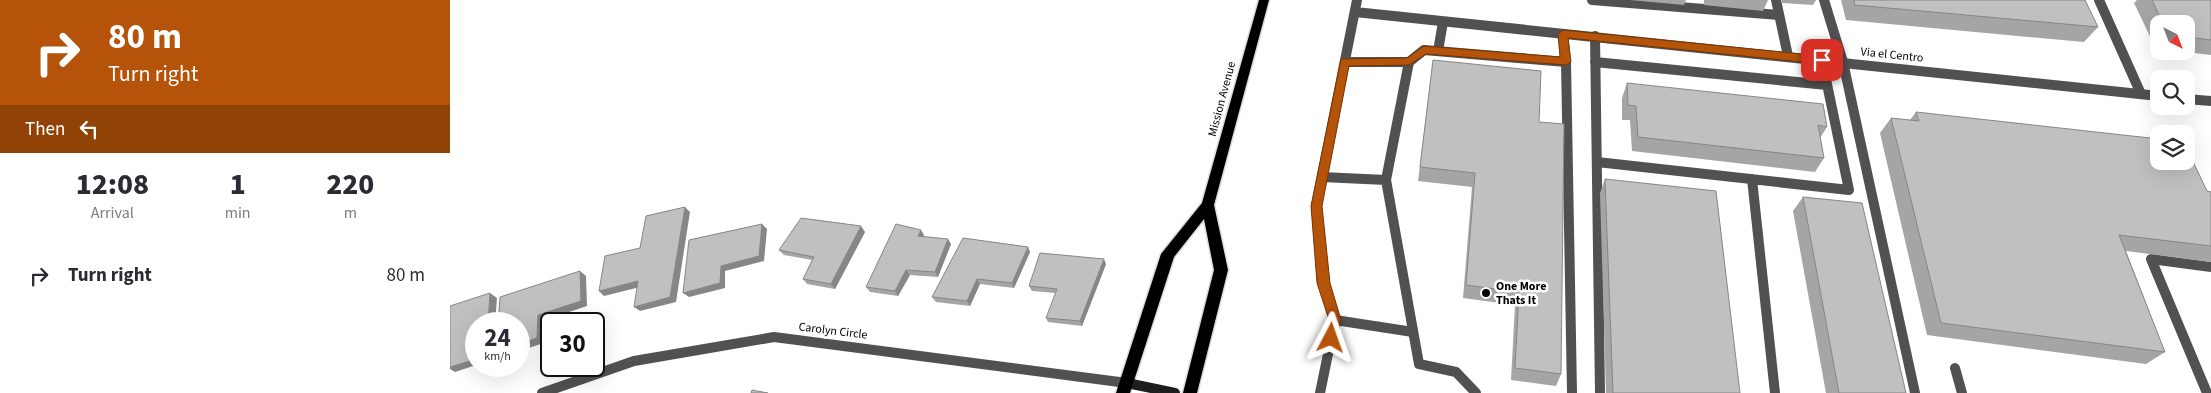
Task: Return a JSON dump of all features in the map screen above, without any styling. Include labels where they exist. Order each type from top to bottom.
[{"type":"main road","name":"Mission Avenue","points":[[1125,388],[1168,254],[1208,205],[1264,0]]},
{"type":"main road","name":"Mission Avenue","points":[[1190,393],[1221,270],[1208,205]]},
{"type":"street","points":[[1320,393],[1335,320],[1324,283],[1316,206],[1357,0]]},
{"type":"street","points":[[1592,0],[1779,15]]},
{"type":"street","points":[[1776,0],[1788,56]]},
{"type":"street","points":[[1824,0],[1843,62],[1915,393]]},
{"type":"street","points":[[2099,0],[2141,94]]},
{"type":"street","name":"Via el Centro","points":[[1355,12],[2150,95]]},
{"type":"street","points":[[1438,51],[1443,22]]},
{"type":"street","points":[[1563,34],[1566,62],[1572,393]]},
{"type":"street","points":[[1595,36],[1600,393]]},
{"type":"street","points":[[1345,62],[1409,62],[1424,50],[1566,62]]},
{"type":"street","points":[[1596,162],[1849,190],[1822,60]]},
{"type":"street","points":[[1409,62],[1386,180],[1413,332],[1420,364],[1456,372],[1476,393]]},
{"type":"street","points":[[1595,62],[1827,85]]},
{"type":"street","points":[[2195,100],[2211,101]]},
{"type":"street","points":[[1322,176],[1386,180]]},
{"type":"street","points":[[1752,179],[1775,393]]},
{"type":"street","points":[[2207,393],[2150,259],[2211,267]]},
{"type":"street","points":[[1335,320],[1413,332]]},
{"type":"street","name":"Carolyn Circle","points":[[542,393],[634,361],[774,337],[1125,388]]},
{"type":"street","points":[[1955,368],[1962,393]]},
{"type":"street","points":[[1125,388],[1175,393]]},
{"type":"building","points":[[1854,0],[2085,0],[2098,27],[1855,5]]},
{"type":"building","points":[[2152,0],[2211,0],[2211,40],[2195,38],[2195,15],[2159,15]]},
{"type":"building","points":[[1433,60],[1541,71],[1539,122],[1564,124],[1561,374],[1515,368],[1519,292],[1466,285],[1475,173],[1420,167]]},
{"type":"building","points":[[1627,83],[1823,104],[1827,127],[1818,125],[1824,158],[1638,137],[1636,106],[1628,105]]},
{"type":"building","points":[[1916,112],[2150,138],[2150,170],[2195,170],[2195,166],[2207,191],[2211,192],[2211,246],[2119,235],[2165,352],[1941,323],[1891,118],[1919,121]]},
{"type":"building","points":[[1605,179],[1716,191],[1740,393],[1613,393]]},
{"type":"building","points":[[1803,197],[1862,203],[1906,393],[1839,393]]},
{"type":"building","points":[[685,207],[670,297],[634,307],[638,281],[599,291],[605,256],[640,248],[646,216]]},
{"type":"building","points":[[801,218],[861,226],[831,284],[803,279],[814,257],[779,250]]},
{"type":"building","points":[[762,224],[759,256],[721,266],[720,283],[683,293],[689,240]]},
{"type":"building","points":[[896,224],[921,230],[918,236],[948,239],[935,272],[906,270],[895,291],[866,287]]},
{"type":"building","points":[[963,238],[1028,247],[1012,283],[977,279],[967,301],[932,297]]},
{"type":"building","points":[[1040,253],[1104,259],[1080,321],[1046,318],[1057,289],[1029,286]]},
{"type":"building","points":[[580,271],[581,301],[547,312],[540,312],[538,315],[537,338],[530,340],[530,312],[499,312],[500,297]]},
{"type":"building","points":[[490,293],[489,312],[465,312],[465,362],[450,367],[450,306]]},
{"type":"building","points":[[752,390],[768,393],[751,393]]},
{"type":"place","name":"One More Thats It","points":[[1486,293]]},
{"type":"route","points":[[1331,338],[1335,320],[1324,283],[1316,206],[1345,62],[1409,62],[1424,50],[1566,62],[1563,34],[1822,60]]}]
